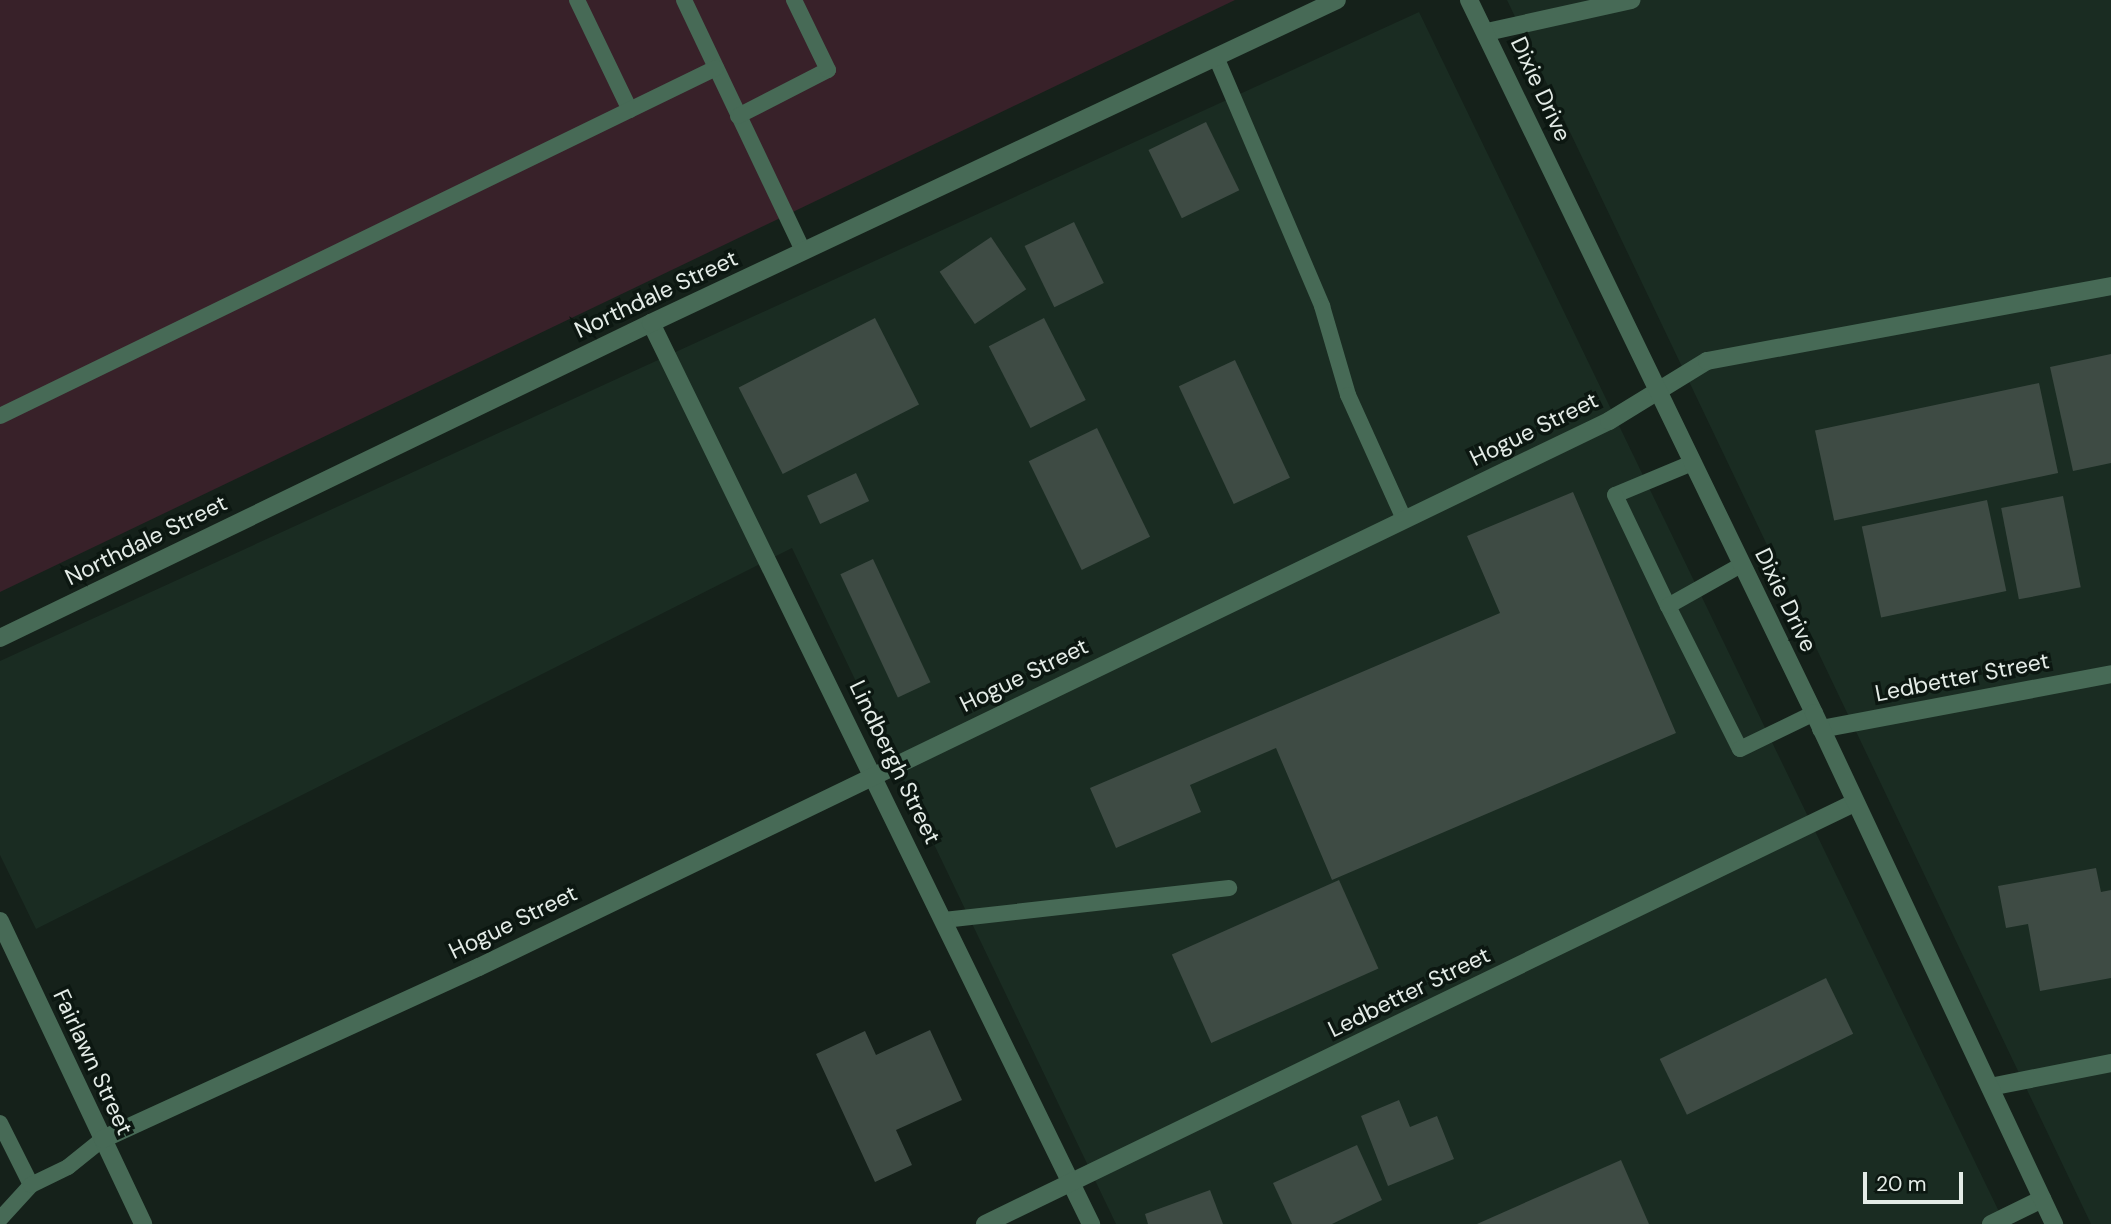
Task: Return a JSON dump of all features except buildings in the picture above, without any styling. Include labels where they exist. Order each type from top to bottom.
[{"type":"street","name":"Northdale Street","points":[[0,638],[652,323],[1337,0]]},
{"type":"street","name":"Dixie Drive","points":[[1469,0],[1818,721],[1854,803],[2054,1224]]},
{"type":"street","points":[[1487,33],[1620,1]]},
{"type":"street","name":"Hogue Street","points":[[103,1139],[479,967],[1609,421],[1707,361],[2111,286]]},
{"type":"street","name":"Lindbergh Street","points":[[652,323],[1091,1224]]},
{"type":"street","name":"Ledbetter Street","points":[[1818,721],[2111,674]]},
{"type":"street","name":"Ledbetter Street","points":[[985,1224],[1854,803]]},
{"type":"street","name":"Fairlawn Street","points":[[0,921],[144,1224]]},
{"type":"street","points":[[1990,1087],[2111,1063]]},
{"type":"street","points":[[1991,1224],[2042,1199]]},
{"type":"lane","points":[[577,0],[630,110]]},
{"type":"lane","points":[[684,0],[803,251]]},
{"type":"lane","points":[[738,116],[828,70],[794,0]]},
{"type":"lane","points":[[1216,57],[1322,306],[1348,395],[1404,519]]},
{"type":"lane","points":[[0,416],[716,68]]},
{"type":"lane","points":[[1692,463],[1615,495],[1668,606],[1740,749],[1818,721]]},
{"type":"lane","points":[[1668,606],[1741,565]]},
{"type":"lane","points":[[944,920],[1229,888]]},
{"type":"lane","points":[[0,1123],[31,1185]]},
{"type":"lane","name":"Hogue Street","points":[[0,1219],[31,1185],[68,1167],[103,1139]]},
{"type":"shaded area","points":[[0,0],[1235,0],[0,592]]},
{"type":"shaded area","points":[[1507,0],[2111,0],[2111,1224],[2091,1224]]},
{"type":"shaded area","points":[[1419,12],[2005,1224],[1116,1224],[792,548],[36,929],[0,855],[0,661]]}]
